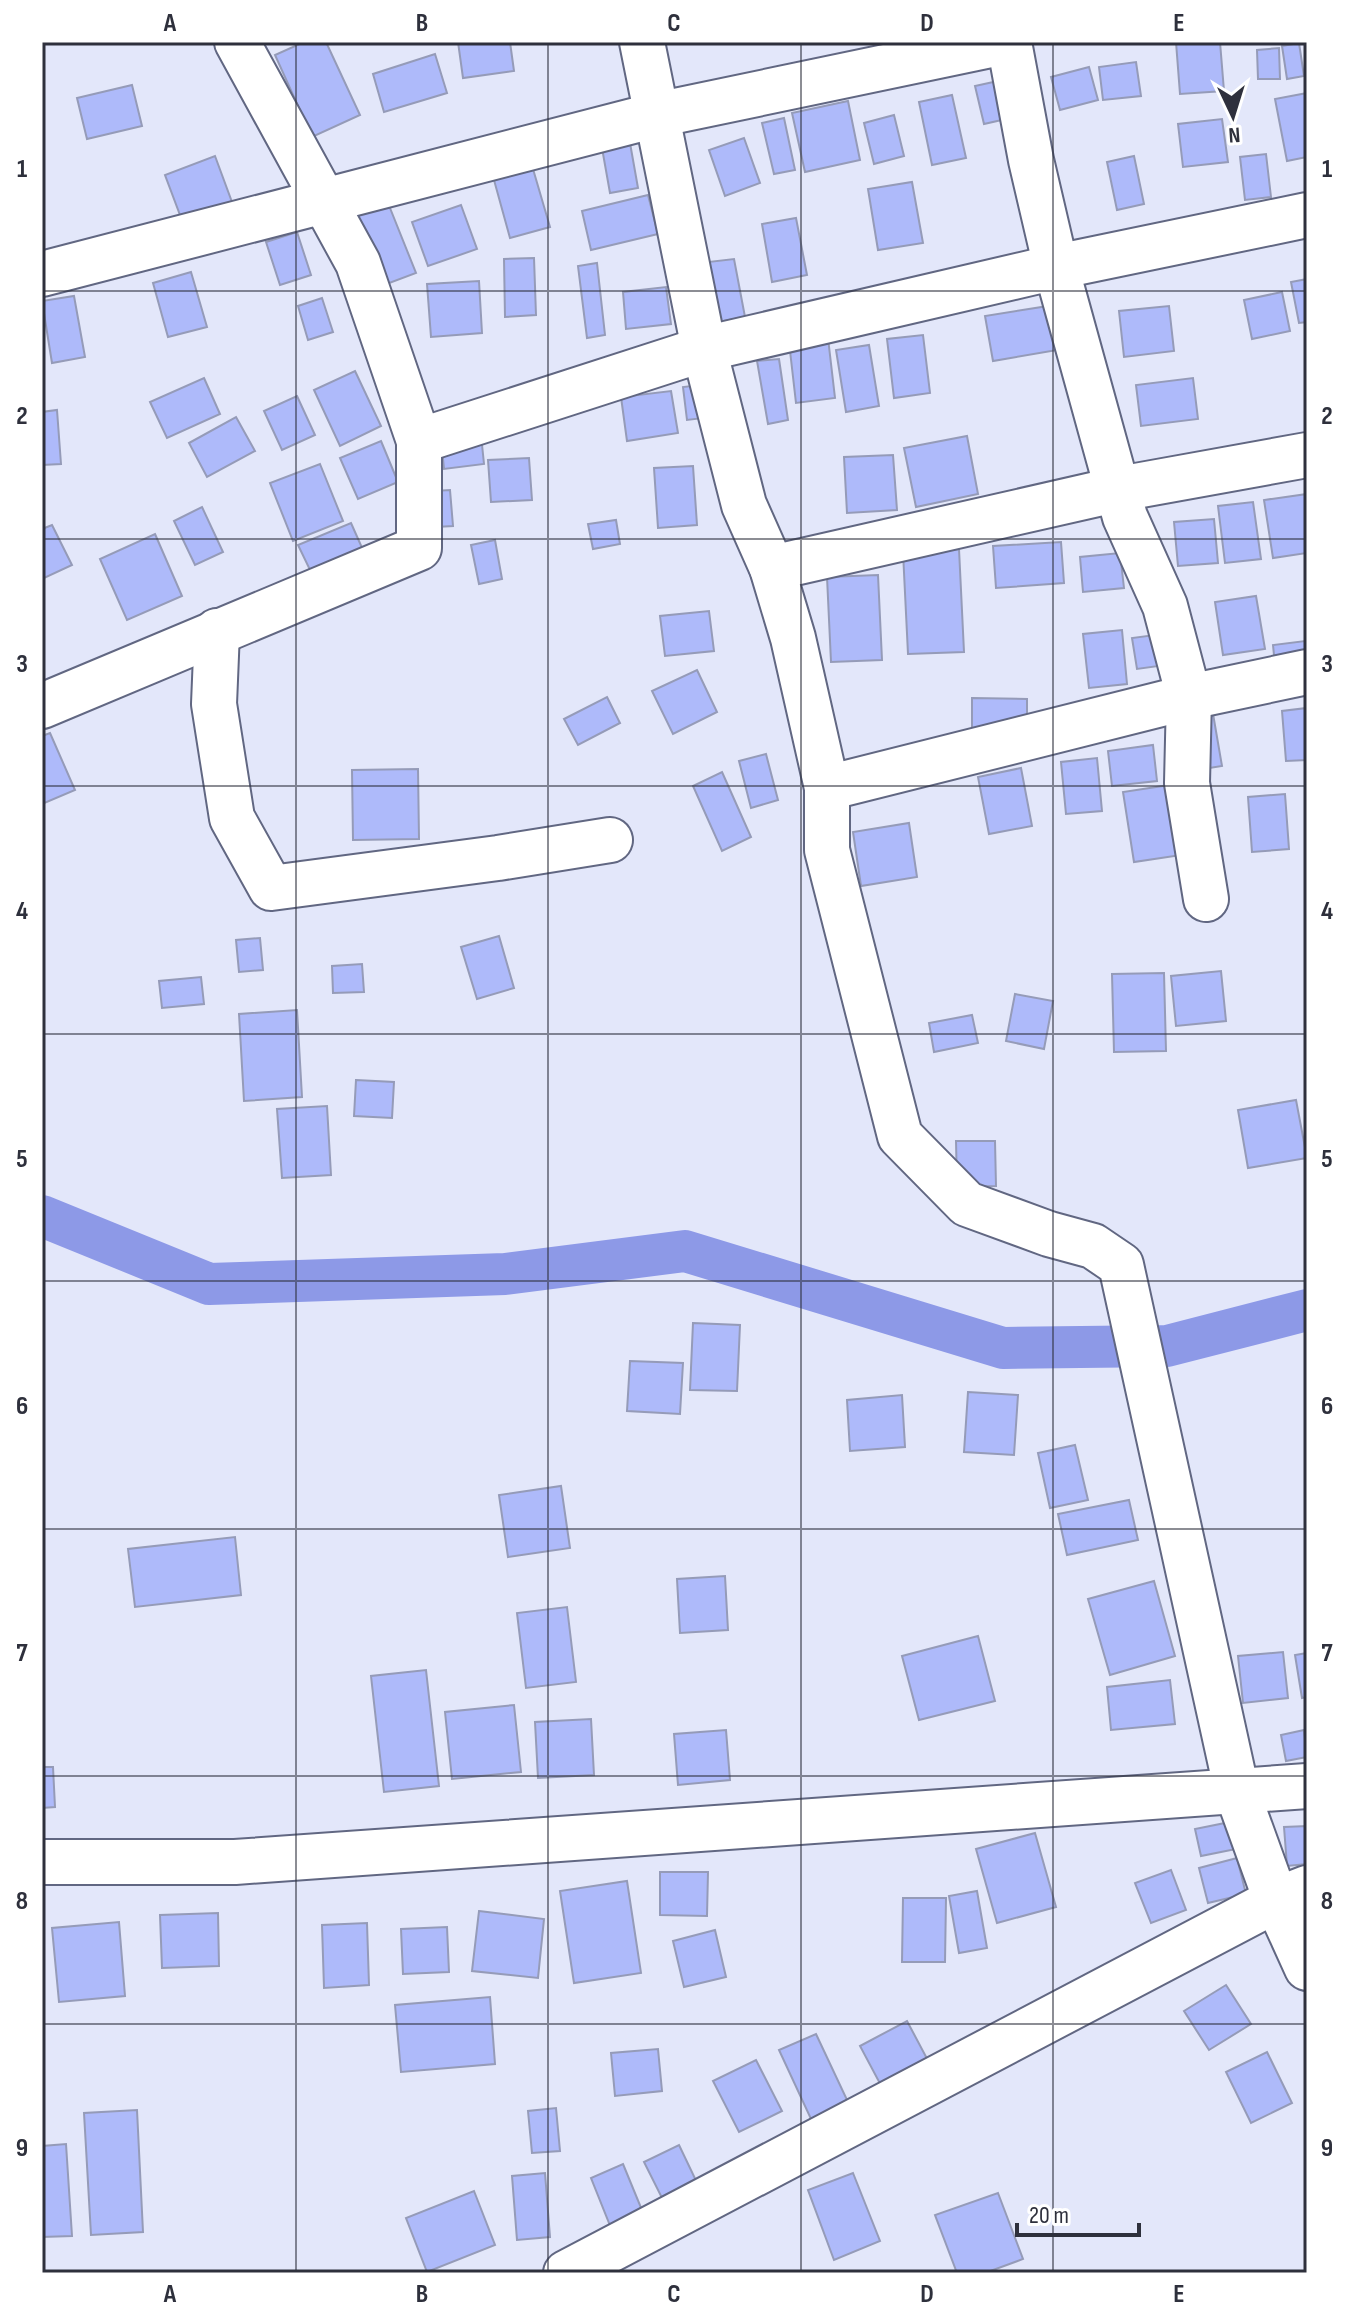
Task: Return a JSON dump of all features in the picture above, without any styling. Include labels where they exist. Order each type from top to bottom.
[{"type":"street","points":[[42,706],[419,548],[419,441],[358,263],[237,42]]},
{"type":"street","points":[[642,42],[704,349],[744,505],[772,568],[793,638],[827,788],[827,850],[900,1136],[967,1204],[1049,1234],[1093,1246],[1121,1265],[1237,1792],[1292,1894],[1307,1968]]},
{"type":"street","points":[[42,274],[656,115],[1007,42],[1056,267],[1125,517],[1165,606],[1189,697],[1187,783],[1206,899]]},
{"type":"street","points":[[419,441],[704,349],[1056,267],[1307,215]]},
{"type":"street","points":[[772,568],[1119,489],[1307,455]]},
{"type":"street","points":[[217,631],[214,704],[232,818],[271,888],[610,840]]},
{"type":"street","points":[[827,788],[1189,697],[1307,672]]},
{"type":"street","points":[[42,1862],[235,1862],[1307,1786]]},
{"type":"street","points":[[566,2273],[1292,1894]]},
{"type":"building","points":[[304,42],[326,42],[360,115],[312,137],[275,55]]},
{"type":"building","points":[[458,42],[510,42],[514,71],[463,78]]},
{"type":"building","points":[[1176,42],[1220,42],[1224,91],[1180,94]]},
{"type":"building","points":[[1299,43],[1304,76],[1287,79],[1282,46]]},
{"type":"building","points":[[1279,48],[1280,79],[1258,79],[1257,50]]},
{"type":"building","points":[[435,54],[447,93],[384,112],[373,74]]},
{"type":"building","points":[[1136,62],[1141,96],[1103,100],[1099,67]]},
{"type":"building","points":[[1089,67],[1098,100],[1060,110],[1051,77]]},
{"type":"building","points":[[1007,79],[1015,117],[984,124],[975,86]]},
{"type":"building","points":[[132,85],[142,126],[87,139],[77,98]]},
{"type":"building","points":[[1307,93],[1307,157],[1287,161],[1275,99]]},
{"type":"building","points":[[952,95],[966,158],[932,165],[919,102]]},
{"type":"building","points":[[848,101],[860,160],[805,172],[792,113]]},
{"type":"building","points":[[894,115],[904,156],[874,164],[864,123]]},
{"type":"building","points":[[784,118],[795,170],[774,174],[762,123]]},
{"type":"building","points":[[1222,119],[1228,162],[1183,167],[1178,124]]},
{"type":"building","points":[[744,138],[760,183],[725,196],[709,150]]},
{"type":"building","points":[[630,143],[638,188],[610,193],[602,148]]},
{"type":"building","points":[[1266,154],[1271,197],[1245,200],[1240,157]]},
{"type":"building","points":[[215,156],[236,213],[186,231],[165,175]]},
{"type":"building","points":[[1134,156],[1144,204],[1117,210],[1107,162]]},
{"type":"building","points":[[533,169],[550,227],[510,238],[494,180]]},
{"type":"building","points":[[912,182],[923,243],[878,250],[868,189]]},
{"type":"building","points":[[648,195],[658,234],[591,250],[582,211]]},
{"type":"building","points":[[386,198],[416,273],[384,285],[355,210]]},
{"type":"building","points":[[461,205],[477,249],[428,266],[412,222]]},
{"type":"building","points":[[796,218],[807,275],[772,282],[762,224]]},
{"type":"building","points":[[297,232],[311,275],[280,285],[266,242]]},
{"type":"building","points":[[534,258],[536,315],[505,317],[504,259]]},
{"type":"building","points":[[734,259],[745,317],[718,322],[708,262]]},
{"type":"building","points":[[597,263],[605,335],[587,338],[578,266]]},
{"type":"building","points":[[191,272],[207,327],[168,337],[153,283]]},
{"type":"building","points":[[1307,279],[1307,322],[1299,323],[1291,282]]},
{"type":"building","points":[[479,281],[482,333],[431,337],[427,284]]},
{"type":"building","points":[[666,287],[671,324],[626,329],[623,292]]},
{"type":"building","points":[[1282,292],[1290,331],[1252,339],[1244,300]]},
{"type":"building","points":[[74,296],[85,357],[52,363],[42,301]]},
{"type":"building","points":[[322,298],[333,332],[308,340],[298,306]]},
{"type":"building","points":[[1061,304],[1069,348],[993,361],[985,316]]},
{"type":"building","points":[[1169,306],[1174,351],[1124,357],[1119,311]]},
{"type":"building","points":[[923,335],[930,393],[894,398],[887,339]]},
{"type":"building","points":[[828,338],[835,398],[796,403],[789,342]]},
{"type":"building","points":[[869,345],[879,406],[846,412],[836,350]]},
{"type":"building","points":[[779,359],[788,420],[768,424],[757,361]]},
{"type":"building","points":[[355,371],[381,426],[340,446],[314,390]]},
{"type":"building","points":[[204,378],[220,414],[167,438],[150,402]]},
{"type":"building","points":[[1193,378],[1198,419],[1141,426],[1136,385]]},
{"type":"building","points":[[708,384],[712,417],[687,420],[683,387]]},
{"type":"building","points":[[671,391],[678,433],[627,441],[621,397]]},
{"type":"building","points":[[297,396],[315,435],[282,450],[264,411]]},
{"type":"building","points":[[57,410],[61,464],[42,465],[42,412]]},
{"type":"building","points":[[236,417],[255,451],[207,477],[189,443]]},
{"type":"building","points":[[481,435],[484,464],[444,469],[441,439]]},
{"type":"building","points":[[967,436],[978,494],[916,507],[904,448]]},
{"type":"building","points":[[381,441],[398,482],[358,499],[340,458]]},
{"type":"building","points":[[893,455],[897,510],[847,513],[844,457]]},
{"type":"building","points":[[529,458],[532,500],[491,502],[488,460]]},
{"type":"building","points":[[320,464],[343,521],[293,541],[270,483]]},
{"type":"building","points":[[693,466],[697,525],[658,528],[654,468]]},
{"type":"building","points":[[450,490],[453,526],[436,527],[434,491]]},
{"type":"building","points":[[1307,494],[1307,553],[1273,558],[1264,500]]},
{"type":"building","points":[[1253,502],[1261,559],[1225,563],[1218,506]]},
{"type":"building","points":[[202,507],[223,552],[195,565],[174,521]]},
{"type":"building","points":[[1214,519],[1218,563],[1178,566],[1174,522]]},
{"type":"building","points":[[616,520],[620,544],[593,549],[588,524]]},
{"type":"building","points":[[351,523],[363,550],[311,572],[298,545]]},
{"type":"building","points":[[52,525],[72,565],[42,579],[42,529]]},
{"type":"building","points":[[155,534],[182,596],[127,620],[100,559]]},
{"type":"building","points":[[495,540],[502,579],[479,584],[471,545]]},
{"type":"building","points":[[1061,542],[1064,583],[996,588],[993,546]]},
{"type":"building","points":[[959,549],[964,652],[908,654],[903,552]]},
{"type":"building","points":[[1120,553],[1124,588],[1083,592],[1080,557]]},
{"type":"building","points":[[878,575],[882,660],[831,662],[827,577]]},
{"type":"building","points":[[1256,596],[1265,649],[1223,655],[1215,602]]},
{"type":"building","points":[[709,611],[714,651],[665,656],[660,616]]},
{"type":"building","points":[[1122,630],[1127,684],[1089,688],[1083,634]]},
{"type":"building","points":[[1162,634],[1166,665],[1137,669],[1132,638]]},
{"type":"building","points":[[1305,641],[1307,655],[1276,675],[1273,645]]},
{"type":"building","points":[[697,670],[717,712],[673,734],[652,691]]},
{"type":"building","points":[[607,697],[620,723],[578,745],[564,719]]},
{"type":"building","points":[[972,698],[1027,699],[1027,736],[972,736]]},
{"type":"building","points":[[1212,708],[1222,766],[1197,770]]},
{"type":"building","points":[[1307,708],[1307,760],[1286,761],[1282,711]]},
{"type":"building","points":[[50,733],[75,790],[42,804],[42,736]]},
{"type":"building","points":[[1153,745],[1157,781],[1112,786],[1108,751]]},
{"type":"building","points":[[766,754],[778,800],[751,808],[739,761]]},
{"type":"building","points":[[1097,758],[1102,811],[1066,814],[1061,762]]},
{"type":"building","points":[[1021,768],[1032,826],[989,834],[978,777]]},
{"type":"building","points":[[418,769],[419,839],[353,840],[352,770]]},
{"type":"building","points":[[722,772],[751,837],[722,851],[693,786]]},
{"type":"building","points":[[1176,784],[1188,854],[1134,862],[1123,792]]},
{"type":"building","points":[[1285,794],[1289,849],[1252,852],[1248,797]]},
{"type":"building","points":[[909,823],[917,877],[861,886],[853,832]]},
{"type":"building","points":[[499,936],[514,988],[477,999],[461,947]]},
{"type":"building","points":[[260,938],[263,970],[239,972],[236,940]]},
{"type":"building","points":[[362,964],[364,992],[333,993],[332,966]]},
{"type":"building","points":[[1221,971],[1226,1021],[1176,1026],[1171,976]]},
{"type":"building","points":[[1164,973],[1166,1051],[1114,1052],[1112,974]]},
{"type":"building","points":[[201,977],[204,1004],[162,1008],[159,981]]},
{"type":"building","points":[[1015,994],[1053,1001],[1044,1049],[1006,1041]]},
{"type":"building","points":[[297,1010],[302,1097],[244,1101],[239,1014]]},
{"type":"building","points":[[972,1015],[978,1043],[934,1052],[929,1023]]},
{"type":"building","points":[[356,1080],[394,1082],[392,1118],[354,1116]]},
{"type":"building","points":[[1296,1100],[1307,1158],[1248,1168],[1238,1110]]},
{"type":"building","points":[[327,1106],[331,1175],[282,1178],[277,1109]]},
{"type":"building","points":[[956,1141],[995,1141],[996,1186],[957,1187]]},
{"type":"building","points":[[693,1323],[740,1325],[737,1391],[690,1390]]},
{"type":"building","points":[[630,1361],[683,1363],[680,1414],[627,1411]]},
{"type":"building","points":[[968,1392],[1018,1395],[1014,1455],[964,1452]]},
{"type":"building","points":[[902,1395],[905,1447],[850,1451],[847,1400]]},
{"type":"building","points":[[1075,1445],[1088,1500],[1050,1508],[1038,1453]]},
{"type":"building","points":[[561,1486],[570,1548],[508,1557],[499,1495]]},
{"type":"building","points":[[1129,1500],[1138,1540],[1067,1555],[1058,1514]]},
{"type":"building","points":[[235,1537],[241,1595],[135,1607],[128,1549]]},
{"type":"building","points":[[725,1576],[728,1630],[680,1633],[677,1579]]},
{"type":"building","points":[[1154,1581],[1175,1656],[1110,1675],[1088,1599]]},
{"type":"building","points":[[567,1607],[576,1682],[526,1688],[517,1613]]},
{"type":"building","points":[[978,1636],[995,1701],[919,1720],[902,1656]]},
{"type":"building","points":[[1283,1652],[1288,1698],[1243,1703],[1238,1656]]},
{"type":"building","points":[[1307,1653],[1307,1697],[1302,1698],[1295,1655]]},
{"type":"building","points":[[426,1670],[439,1786],[384,1792],[371,1676]]},
{"type":"building","points":[[1170,1680],[1175,1724],[1111,1730],[1107,1687]]},
{"type":"building","points":[[514,1705],[521,1772],[452,1779],[445,1712]]},
{"type":"building","points":[[591,1719],[594,1775],[538,1778],[535,1722]]},
{"type":"building","points":[[726,1730],[730,1780],[678,1785],[674,1734]]},
{"type":"building","points":[[1304,1730],[1307,1757],[1286,1761],[1281,1735]]},
{"type":"building","points":[[42,1767],[53,1767],[55,1807],[42,1808]]},
{"type":"building","points":[[1230,1822],[1236,1849],[1201,1856],[1195,1829]]},
{"type":"building","points":[[1307,1826],[1307,1864],[1287,1866],[1284,1827]]},
{"type":"building","points":[[1035,1833],[1056,1907],[997,1923],[976,1849]]},
{"type":"building","points":[[1237,1858],[1246,1894],[1208,1903],[1199,1868]]},
{"type":"building","points":[[1171,1870],[1186,1910],[1151,1923],[1135,1883]]},
{"type":"building","points":[[660,1872],[708,1872],[707,1916],[660,1915]]},
{"type":"building","points":[[627,1881],[641,1973],[574,1983],[560,1891]]},
{"type":"building","points":[[977,1891],[987,1948],[959,1953],[949,1896]]},
{"type":"building","points":[[903,1898],[946,1898],[945,1962],[902,1962]]},
{"type":"building","points":[[479,1911],[544,1919],[538,1978],[472,1971]]},
{"type":"building","points":[[218,1913],[219,1966],[162,1968],[160,1915]]},
{"type":"building","points":[[119,1922],[125,1996],[59,2002],[52,1928]]},
{"type":"building","points":[[367,1923],[369,1985],[324,1988],[322,1925]]},
{"type":"building","points":[[447,1927],[449,1972],[403,1974],[401,1929]]},
{"type":"building","points":[[715,1930],[726,1977],[684,1987],[673,1941]]},
{"type":"building","points":[[1226,1985],[1251,2024],[1209,2050],[1184,2011]]},
{"type":"building","points":[[490,1997],[495,2064],[401,2072],[395,2005]]},
{"type":"building","points":[[907,2021],[932,2068],[885,2093],[860,2046]]},
{"type":"building","points":[[816,2034],[848,2102],[811,2119],[779,2050]]},
{"type":"building","points":[[658,2049],[662,2091],[615,2096],[611,2053]]},
{"type":"building","points":[[1267,2052],[1292,2103],[1251,2123],[1226,2072]]},
{"type":"building","points":[[756,2060],[782,2111],[739,2132],[713,2081]]},
{"type":"building","points":[[556,2108],[560,2151],[532,2153],[528,2111]]},
{"type":"building","points":[[137,2110],[143,2232],[91,2235],[84,2113]]},
{"type":"building","points":[[66,2144],[72,2236],[42,2237],[42,2146]]},
{"type":"building","points":[[679,2145],[701,2191],[667,2208],[644,2162]]},
{"type":"building","points":[[623,2164],[644,2215],[611,2228],[591,2178]]},
{"type":"building","points":[[545,2173],[550,2237],[517,2240],[512,2176]]},
{"type":"building","points":[[853,2173],[880,2241],[834,2260],[808,2190]]},
{"type":"building","points":[[474,2191],[495,2245],[427,2272],[406,2218]]},
{"type":"building","points":[[998,2193],[1023,2259],[985,2273],[957,2273],[935,2215]]},
{"type":"waterway","points":[[42,1216],[209,1284],[505,1274],[685,1251],[1003,1348],[1167,1346],[1307,1310]]}]
